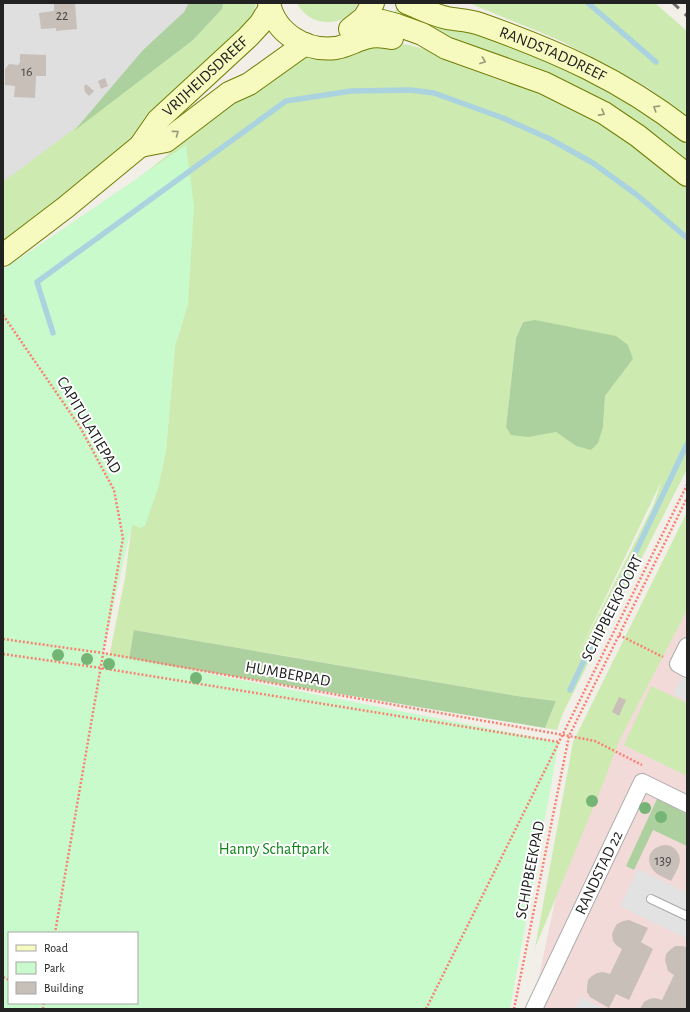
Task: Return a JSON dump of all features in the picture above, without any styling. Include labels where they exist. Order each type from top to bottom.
[{"type":"main road","points":[[274,5],[279,24],[301,38],[317,34],[338,34],[349,30],[361,31],[364,18],[373,3]]},
{"type":"main road","name":"RANDSTADDREEF","points":[[407,3],[445,17],[478,23],[558,53],[610,79],[664,113],[687,131]]},
{"type":"main road","points":[[437,3],[478,23]]},
{"type":"main road","name":"VRIJHEIDSDREEF","points":[[3,255],[66,207],[140,146],[158,120],[248,37],[274,5]]},
{"type":"main road","name":"RANDSTADDREEF","points":[[361,31],[382,21],[397,25],[422,34],[446,48],[544,83],[604,113],[638,136],[687,175]]},
{"type":"main road","name":"VRIJHEIDSDREEF","points":[[140,146],[166,141],[229,93],[243,74],[301,38]]},
{"type":"street","points":[[682,667],[687,646]]},
{"type":"street","name":"RANDSTAD 22","points":[[534,1009],[642,782],[687,804]]},
{"type":"lane","points":[[651,899],[687,916]]},
{"type":"path","name":"CAPITULATIEPAD","points":[[3,315],[80,427],[114,490],[124,538],[100,668],[55,932]]},
{"type":"path","name":"SCHIPBEEKPOORT","points":[[426,1009],[687,485]]},
{"type":"path","name":"SCHIPBEEKPAD","points":[[514,1009],[569,736],[687,498]]},
{"type":"path","points":[[619,634],[682,667]]},
{"type":"path","name":"HUMBERPAD","points":[[3,639],[103,653],[595,741],[644,766]]},
{"type":"path","points":[[3,654],[100,668],[558,742]]},
{"type":"shaded area","points":[[3,3],[234,3],[3,213]]},
{"type":"shaded area","points":[[687,542],[687,1009],[532,1009],[594,718]]},
{"type":"shaded area","points":[[687,667],[687,701],[673,694]]},
{"type":"shaded area","points":[[638,869],[687,893],[687,939],[620,906]]},
{"type":"shaded area","points":[[581,997],[604,1009],[575,1009]]},
{"type":"green space","points":[[189,3],[223,3],[222,9],[193,40],[74,131],[143,50],[184,12]]},
{"type":"green space","points":[[223,3],[256,3],[254,13],[237,39],[109,159],[3,242],[3,182],[193,40],[222,9]]},
{"type":"green space","points":[[297,3],[358,3],[345,17],[337,21],[328,22],[318,21],[310,17]]},
{"type":"green space","points":[[469,3],[655,3],[687,31],[687,117],[647,87],[561,41]]},
{"type":"green space","points":[[398,4],[555,62],[635,106],[687,144],[687,165],[393,17]]},
{"type":"green space","points":[[400,44],[410,45],[542,91],[599,121],[687,185],[687,469],[563,713],[557,730],[545,728],[556,701],[517,696],[135,630],[129,659],[109,657],[125,578],[132,523],[135,526],[158,488],[166,450],[175,346],[188,303],[3,302],[3,270],[136,180],[277,68],[295,56]],"holes":[[[523,321],[633,359],[605,396],[603,427],[576,446],[556,432],[506,427],[516,338]],[[662,480],[653,506],[575,661]]]},
{"type":"green space","name":"Hanny Schaftpark","points":[[186,145],[194,206],[188,303],[175,346],[166,450],[158,488],[145,526],[140,528],[132,524],[103,653],[559,742],[510,1009],[3,1009],[3,270]]},
{"type":"green space","points":[[535,320],[616,336],[628,345],[633,359],[605,396],[603,427],[598,443],[591,450],[576,446],[556,432],[528,437],[511,435],[506,427],[516,338],[523,322]]},
{"type":"green space","points":[[687,512],[687,610],[619,741],[603,784],[535,948],[573,742]]},
{"type":"green space","points":[[134,630],[517,696],[556,701],[545,728],[129,659]]},
{"type":"green space","points":[[651,686],[687,703],[687,776],[624,745]]},
{"type":"green space","points":[[657,799],[687,814],[687,846],[653,830],[634,870],[626,866]]},
{"type":"building","points":[[54,3],[75,3],[77,29],[56,31],[56,28],[41,29],[39,13],[54,11]]},
{"type":"building","points":[[20,54],[46,55],[46,76],[36,76],[35,98],[14,97],[15,86],[5,85],[5,69],[9,64],[18,65],[20,62]]},
{"type":"building","points":[[105,78],[108,86],[101,89],[98,81]]},
{"type":"building","points":[[86,84],[94,91],[89,96],[85,92],[84,87]]},
{"type":"building","points":[[619,697],[626,700],[619,716],[612,712]]},
{"type":"building","points":[[665,845],[671,846],[676,850],[680,861],[671,881],[657,874],[653,870],[649,859],[650,854],[654,849]]},
{"type":"building","points":[[629,920],[648,928],[641,942],[653,949],[629,1000],[616,994],[609,1008],[590,997],[587,992],[588,980],[597,973],[603,972],[610,974],[622,949],[613,941],[612,934],[617,924]]},
{"type":"building","points":[[675,946],[687,947],[687,1009],[640,1009],[644,1002],[649,999],[655,998],[662,1000],[674,975],[668,971],[665,960],[666,954]]},
{"type":"waterway","points":[[588,3],[656,62]]},
{"type":"waterway","points":[[53,333],[37,282],[286,101],[351,91],[410,90],[434,93],[503,118],[550,139],[593,163],[637,195],[687,238]]},
{"type":"waterway","points":[[570,690],[687,444]]},
{"type":"railway","points":[[673,3],[687,16]]}]
